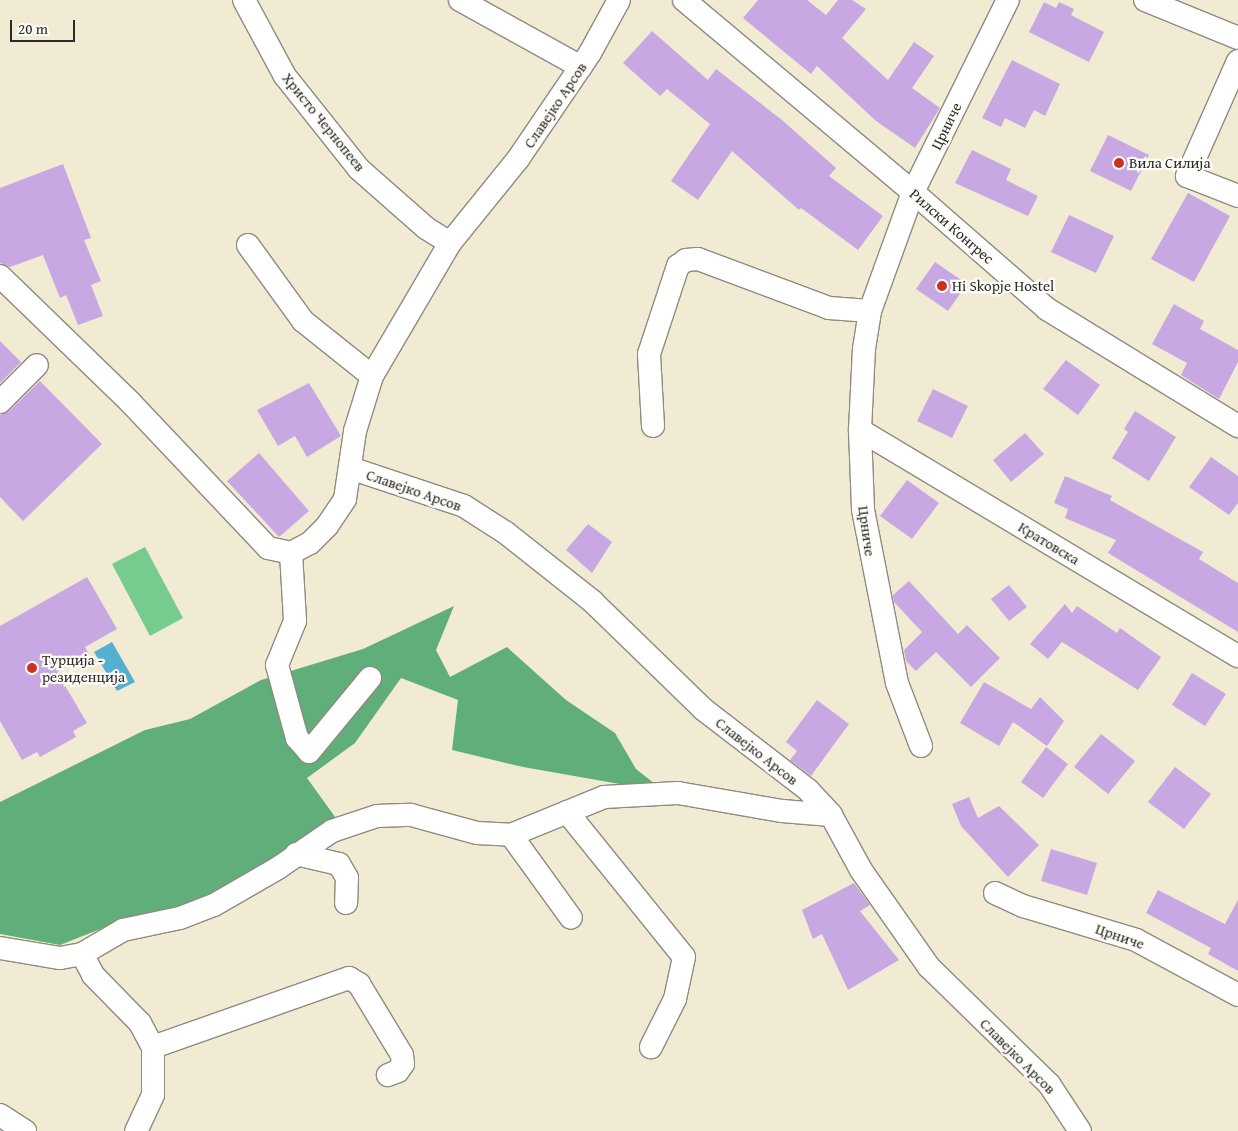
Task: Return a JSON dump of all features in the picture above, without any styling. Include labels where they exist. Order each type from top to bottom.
[{"type":"street","name":"Христо Чернопеев","points":[[244,0],[285,76],[359,169],[426,228],[450,243]]},
{"type":"street","points":[[460,0],[581,67]]},
{"type":"street","name":"Славејко Арсов","points":[[291,553],[310,542],[327,526],[345,499],[355,430],[372,376],[450,243],[518,159],[581,67],[619,0]]},
{"type":"street","name":"Рилски Конгрес","points":[[684,0],[913,192],[1047,310],[1238,426]]},
{"type":"street","name":"Црниче","points":[[921,746],[897,683],[873,571],[863,509],[860,430],[864,349],[870,310],[913,192],[1008,0]]},
{"type":"street","points":[[1145,0],[1238,38]]},
{"type":"street","points":[[1238,61],[1187,176],[1238,196]]},
{"type":"street","points":[[248,245],[303,321],[372,376]]},
{"type":"street","points":[[653,426],[649,354],[678,266],[686,260],[698,260],[829,308],[870,310]]},
{"type":"street","points":[[0,276],[130,402],[268,548],[291,553],[295,621],[277,665],[297,738],[309,752],[370,678]]},
{"type":"street","points":[[0,402],[37,365]]},
{"type":"street","name":"Кратовска","points":[[860,430],[1238,656]]},
{"type":"street","name":"Славејко Арсов","points":[[350,468],[464,506],[506,533],[592,601],[703,709],[808,790],[831,815],[861,870],[929,967],[1050,1084],[1080,1131]]},
{"type":"street","points":[[0,948],[60,958],[82,954],[123,930],[180,918],[214,905],[278,868],[332,831],[377,816],[411,815],[477,833],[511,835],[604,797],[678,793],[782,811],[831,815]]},
{"type":"street","points":[[567,812],[684,958],[675,999],[651,1047]]},
{"type":"street","points":[[511,835],[572,918]]},
{"type":"street","points":[[296,854],[339,864],[347,878],[346,903]]},
{"type":"street","name":"Црниче","points":[[995,893],[1023,906],[1136,940],[1238,995]]},
{"type":"street","points":[[82,954],[93,975],[140,1023],[153,1047],[153,1095],[136,1131]]},
{"type":"street","points":[[153,1047],[349,978],[359,984],[402,1055],[403,1064],[398,1071],[388,1075]]},
{"type":"street","points":[[0,1115],[24,1131]]},
{"type":"green space","points":[[145,547],[183,618],[150,636],[112,564]]},
{"type":"green space","points":[[454,606],[436,650],[450,677],[507,647],[566,700],[615,733],[636,769],[665,792],[523,767],[452,750],[458,700],[401,678],[355,743],[307,778],[338,821],[270,870],[184,905],[103,928],[60,945],[0,934],[0,802],[145,730],[190,719],[261,680],[363,649]]},
{"type":"water","points":[[112,642],[135,682],[117,691],[94,652]]},
{"type":"building","points":[[758,0],[807,0],[826,15],[838,0],[852,0],[866,9],[842,38],[888,80],[914,42],[934,56],[912,88],[940,108],[915,148],[876,121],[817,66],[811,74],[743,18]]},
{"type":"building","points":[[1044,2],[1056,8],[1059,2],[1074,9],[1071,15],[1104,32],[1089,62],[1029,32]]},
{"type":"building","points":[[652,31],[708,80],[716,69],[782,120],[836,168],[829,176],[883,216],[858,250],[801,208],[799,210],[732,151],[698,200],[671,181],[710,124],[667,89],[660,96],[623,63]]},
{"type":"building","points":[[1012,60],[1060,84],[1045,116],[1034,110],[1025,128],[1005,118],[1001,127],[982,118]]},
{"type":"building","name":"Вила Силија","points":[[1108,135],[1149,155],[1131,191],[1090,171]]},
{"type":"building","points":[[972,150],[1011,169],[1006,180],[1038,196],[1028,216],[955,183]]},
{"type":"building","points":[[63,164],[91,238],[84,240],[101,281],[91,285],[103,316],[78,325],[66,295],[60,298],[43,255],[10,267],[0,263],[0,188]]},
{"type":"building","points":[[1188,193],[1230,216],[1194,282],[1151,259]]},
{"type":"building","points":[[1069,215],[1114,236],[1096,273],[1051,252]]},
{"type":"building","name":"Hi Skopje Hostel","points":[[935,262],[967,284],[948,311],[916,289]]},
{"type":"building","points":[[1174,304],[1204,321],[1200,329],[1238,350],[1238,362],[1219,399],[1181,375],[1187,363],[1152,344]]},
{"type":"building","points":[[0,341],[21,362],[0,383]]},
{"type":"building","points":[[1066,360],[1100,385],[1078,415],[1043,389]]},
{"type":"building","points":[[40,381],[102,444],[23,521],[0,497],[0,415],[9,411]]},
{"type":"building","points":[[309,383],[341,436],[307,457],[295,436],[278,446],[257,410]]},
{"type":"building","points":[[933,389],[968,406],[952,438],[917,421]]},
{"type":"building","points":[[1135,411],[1176,437],[1149,481],[1112,458],[1128,432],[1124,429]]},
{"type":"building","points":[[1025,433],[1044,454],[1011,482],[993,460]]},
{"type":"building","points":[[259,453],[309,511],[279,537],[227,481]]},
{"type":"building","points":[[1211,457],[1238,476],[1238,503],[1229,515],[1189,487]]},
{"type":"building","points":[[1065,476],[1112,496],[1110,500],[1203,552],[1199,559],[1238,583],[1238,632],[1108,553],[1116,540],[1065,518],[1068,509],[1054,503]]},
{"type":"building","points":[[907,480],[939,503],[912,539],[880,516]]},
{"type":"building","points":[[588,524],[612,542],[592,573],[566,550]]},
{"type":"building","name":"Турција - резиденција","points":[[87,577],[117,629],[85,647],[89,654],[57,672],[87,723],[73,731],[76,737],[40,757],[37,752],[22,760],[0,721],[0,626]]},
{"type":"building","points":[[909,581],[958,634],[967,625],[1000,658],[971,687],[936,652],[916,671],[906,661],[904,650],[922,632],[894,602],[893,595]]},
{"type":"building","points":[[1009,585],[1027,607],[1009,621],[991,599]]},
{"type":"building","points":[[1065,604],[1072,613],[1077,606],[1117,633],[1120,628],[1161,657],[1138,690],[1062,642],[1048,659],[1030,644]]},
{"type":"building","points":[[1192,673],[1226,694],[1205,726],[1172,705]]},
{"type":"building","points":[[984,682],[1031,709],[1040,697],[1064,721],[1047,746],[1013,722],[999,746],[960,723]]},
{"type":"building","points":[[817,700],[849,724],[811,776],[790,760],[797,751],[786,742]]},
{"type":"building","points":[[1101,734],[1135,761],[1108,794],[1074,767]]},
{"type":"building","points":[[1046,747],[1068,764],[1043,798],[1021,782]]},
{"type":"building","points":[[1175,767],[1211,794],[1184,829],[1148,802]]},
{"type":"building","points":[[969,797],[978,818],[999,806],[1039,845],[1008,877],[961,826],[952,804]]},
{"type":"building","points":[[1051,849],[1097,863],[1087,895],[1041,881]]},
{"type":"building","points":[[854,883],[870,905],[860,911],[899,960],[848,990],[822,934],[813,939],[802,910]]},
{"type":"building","points":[[1158,890],[1225,924],[1238,900],[1238,971],[1208,954],[1211,948],[1146,913]]},
{"type":"place","name":"Вила Силија","points":[[1119,163]]},
{"type":"place","name":"Hi Skopje Hostel","points":[[942,286]]},
{"type":"place","name":"Турција - резиденција","points":[[32,668]]}]
